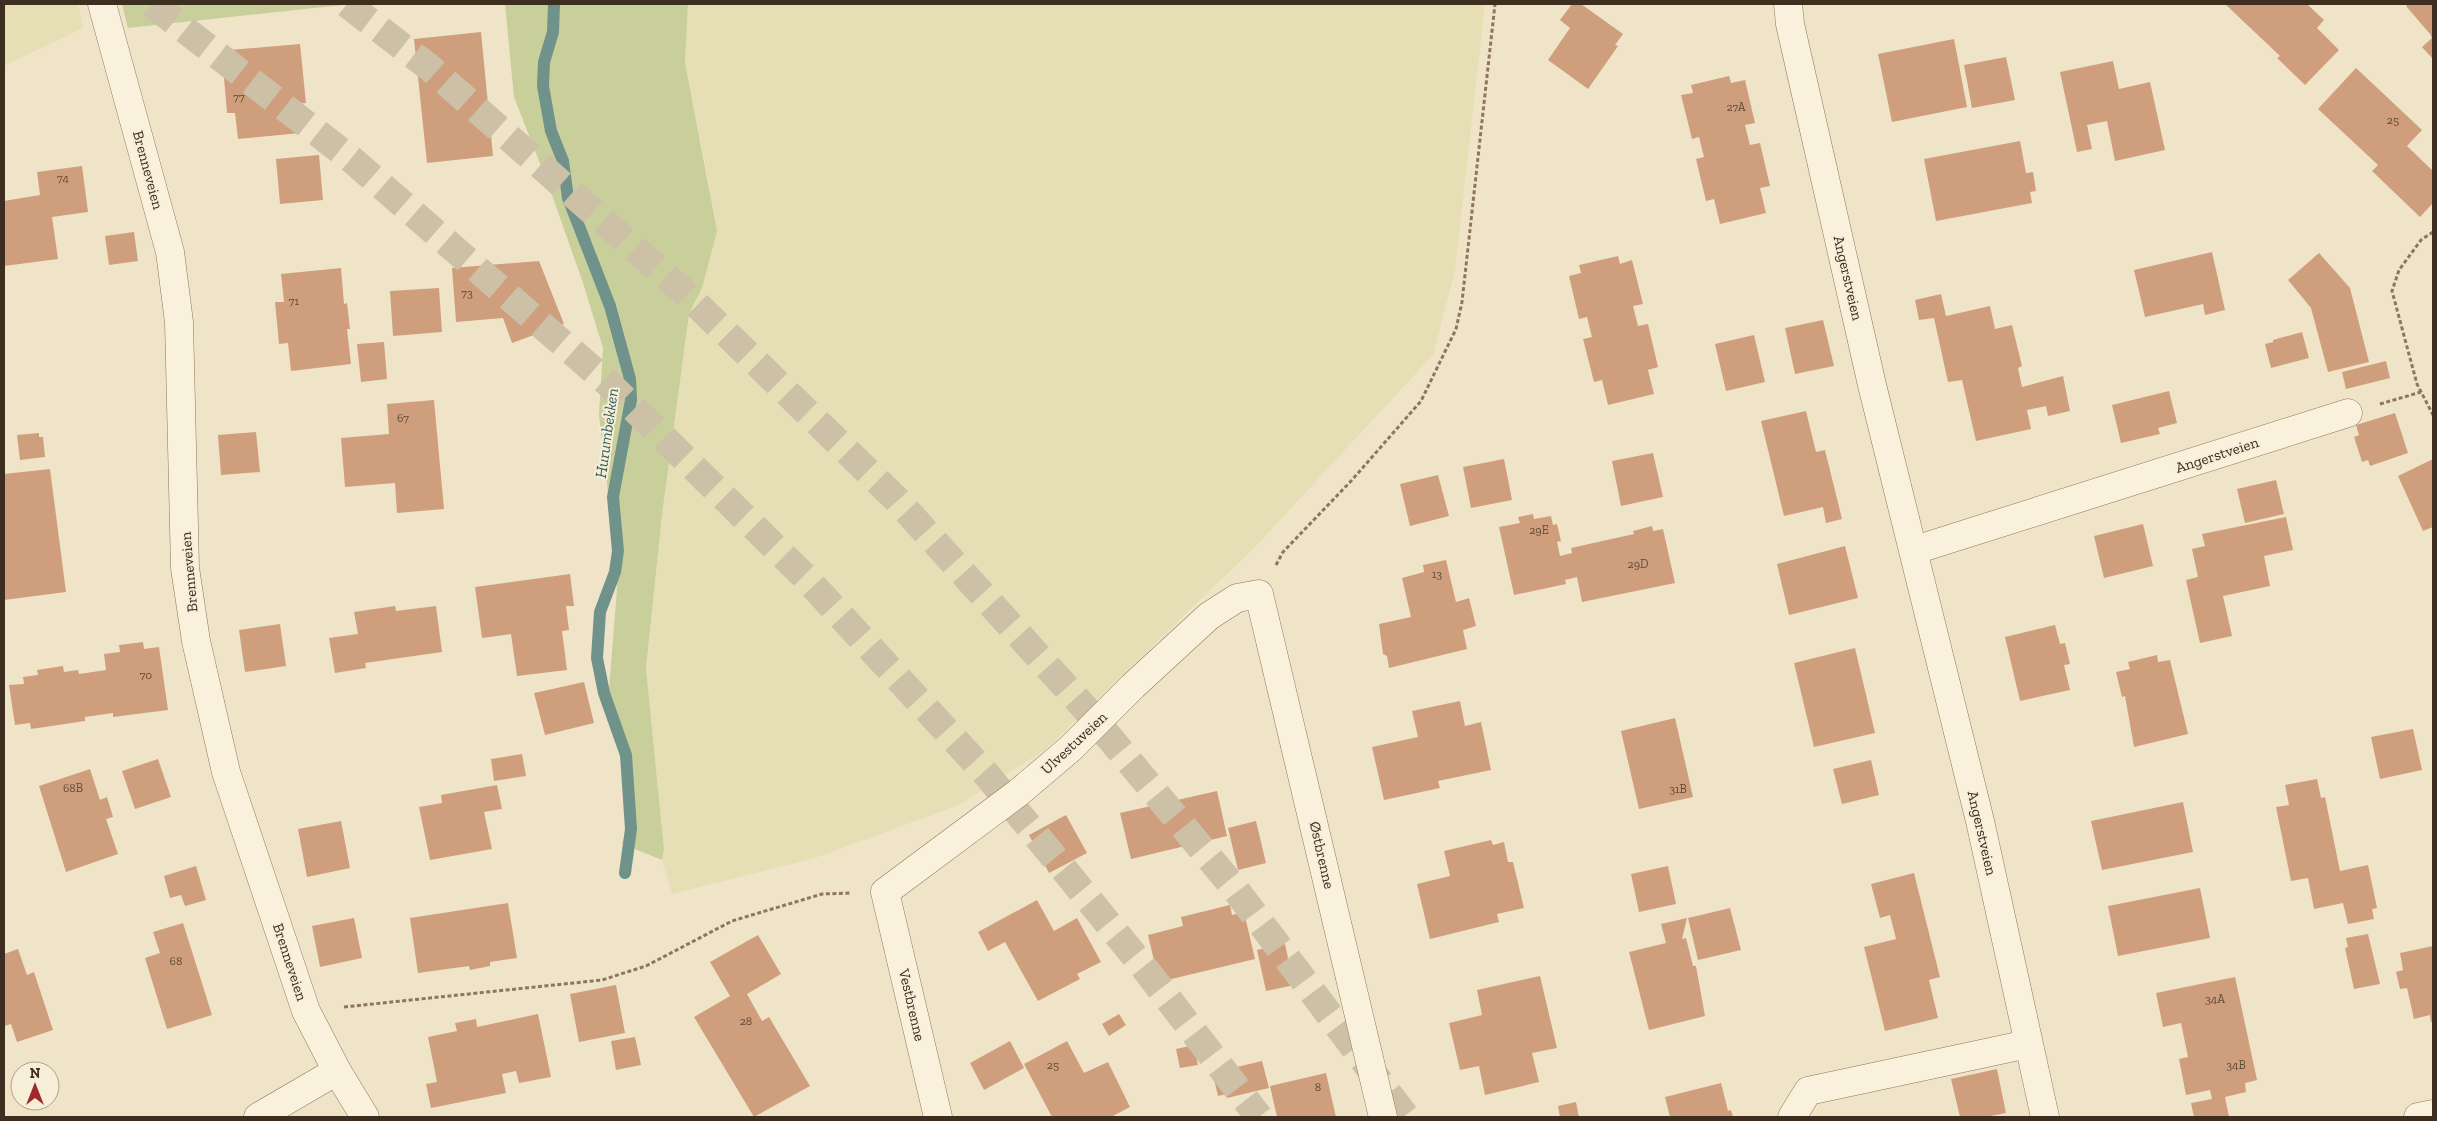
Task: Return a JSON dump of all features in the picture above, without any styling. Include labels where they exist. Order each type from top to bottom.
[{"type":"street","name":"Brenneveien","points":[[102,4],[170,252],[179,322],[185,568],[196,641],[226,772],[306,1012],[364,1117]]},
{"type":"street","name":"Angerstveien","points":[[1788,4],[1790,24],[1872,385],[1915,550],[1980,820],[2045,1117]]},
{"type":"street","name":"Angerstveien","points":[[1915,550],[2348,413]]},
{"type":"street","name":"Ulvestuveien","points":[[885,892],[1018,793],[1071,748],[1133,686],[1209,616],[1237,598],[1259,594]]},
{"type":"street","name":"Østbrenne","points":[[1259,594],[1383,1117]]},
{"type":"street","name":"Vestbrenne","points":[[885,892],[938,1117]]},
{"type":"street","points":[[1792,1117],[1808,1091],[2028,1044]]},
{"type":"street","points":[[258,1117],[337,1071]]},
{"type":"street","points":[[2418,1117],[2433,1114]]},
{"type":"path","points":[[1259,594],[1283,552],[1352,480],[1421,402],[1456,329],[1462,302],[1495,4]]},
{"type":"path","points":[[2433,232],[2421,240],[2399,270],[2392,291],[2421,392],[2433,415]]},
{"type":"path","points":[[2348,413],[2421,392]]},
{"type":"path","points":[[306,1012],[602,980],[646,966],[732,921],[822,894],[885,892]]},
{"type":"shaded area","points":[[4,4],[78,4],[83,28],[4,66]]},
{"type":"shaded area","points":[[688,4],[1485,4],[1455,271],[1433,355],[1255,547],[1046,749],[959,805],[815,858],[672,894],[662,860],[664,850],[646,668],[662,515],[689,314],[702,288],[710,189],[685,62]]},
{"type":"green space","points":[[122,4],[352,4],[128,28]]},
{"type":"green space","points":[[505,4],[688,4],[685,62],[717,231],[702,288],[689,314],[662,515],[646,668],[664,850],[662,860],[622,844],[627,829],[624,779],[609,689],[617,588],[599,415],[603,348],[582,280],[548,184],[514,97]]},
{"type":"building","points":[[1572,4],[1581,4],[1623,34],[1615,45],[1618,46],[1588,89],[1548,60],[1570,28],[1560,20]]},
{"type":"building","points":[[2225,4],[2307,4],[2324,20],[2317,28],[2339,50],[2305,85],[2277,58],[2280,56]]},
{"type":"building","points":[[2408,4],[2433,4],[2432,58],[2422,47],[2432,38],[2406,6]]},
{"type":"building","points":[[481,32],[493,156],[427,163],[414,39]]},
{"type":"building","points":[[1954,39],[1967,107],[1892,122],[1878,54]]},
{"type":"building","points":[[300,44],[306,103],[297,104],[300,133],[238,139],[235,113],[227,113],[224,78],[232,77],[229,50]]},
{"type":"building","points":[[2006,57],[2015,100],[1972,108],[1964,65]]},
{"type":"building","points":[[2113,61],[2119,89],[2150,82],[2165,150],[2115,161],[2107,121],[2087,125],[2092,149],[2077,152],[2060,72]]},
{"type":"building","points":[[2356,68],[2422,130],[2407,146],[2433,171],[2433,203],[2420,217],[2372,171],[2378,165],[2318,109]]},
{"type":"building","points":[[1729,76],[1731,83],[1745,80],[1755,123],[1745,125],[1750,145],[1760,143],[1770,186],[1760,188],[1766,213],[1720,224],[1714,199],[1706,201],[1696,159],[1704,157],[1699,137],[1692,139],[1681,95],[1693,93],[1691,85]]},
{"type":"building","points":[[2020,141],[2026,173],[2033,172],[2036,191],[2030,192],[2032,203],[1936,221],[1924,159]]},
{"type":"building","points":[[319,155],[323,200],[280,204],[276,159]]},
{"type":"building","points":[[82,166],[88,212],[52,217],[58,259],[4,266],[4,201],[40,195],[37,172]]},
{"type":"building","points":[[134,232],[138,261],[109,265],[105,236]]},
{"type":"building","points":[[2212,252],[2225,310],[2205,315],[2203,304],[2145,317],[2134,270]]},
{"type":"building","points":[[2319,253],[2350,288],[2369,362],[2328,372],[2311,308],[2288,280]]},
{"type":"building","points":[[1618,256],[1620,264],[1632,260],[1643,304],[1633,306],[1638,326],[1648,324],[1658,367],[1648,370],[1654,394],[1608,405],[1602,380],[1594,382],[1583,339],[1592,337],[1587,317],[1579,319],[1569,276],[1581,273],[1579,265]]},
{"type":"building","points":[[539,261],[564,324],[512,343],[503,318],[456,322],[452,268]]},
{"type":"building","points":[[341,268],[344,304],[347,303],[350,329],[347,329],[351,364],[291,371],[288,343],[279,344],[275,302],[284,302],[281,274]]},
{"type":"building","points":[[439,288],[442,332],[393,336],[390,291]]},
{"type":"building","points":[[1941,294],[1946,316],[1990,306],[1995,329],[2012,325],[2022,366],[2018,368],[2022,387],[2063,376],[2070,411],[2048,416],[2046,406],[2027,410],[2031,429],[1976,441],[1962,380],[1948,382],[1934,318],[1919,320],[1915,300]]},
{"type":"building","points":[[1823,320],[1834,366],[1795,374],[1785,328]]},
{"type":"building","points":[[2302,332],[2309,358],[2271,368],[2265,344]]},
{"type":"building","points":[[1754,335],[1765,382],[1726,391],[1715,344]]},
{"type":"building","points":[[384,342],[387,379],[361,382],[357,344]]},
{"type":"building","points":[[2386,361],[2390,378],[2346,389],[2342,372]]},
{"type":"building","points":[[2169,391],[2177,423],[2158,428],[2160,434],[2121,443],[2112,405]]},
{"type":"building","points":[[434,400],[444,509],[397,513],[395,483],[345,487],[341,438],[389,434],[387,404]]},
{"type":"building","points":[[1806,411],[1816,452],[1825,450],[1842,519],[1826,523],[1823,507],[1784,516],[1761,421]]},
{"type":"building","points":[[2395,413],[2408,453],[2370,466],[2368,460],[2362,462],[2354,437],[2359,435],[2356,425]]},
{"type":"building","points":[[256,432],[260,472],[221,475],[218,435]]},
{"type":"building","points":[[39,433],[39,437],[43,437],[45,457],[20,460],[17,435]]},
{"type":"building","points":[[1653,453],[1663,497],[1621,506],[1612,461]]},
{"type":"building","points":[[1504,459],[1512,500],[1471,508],[1463,467]]},
{"type":"building","points":[[2433,459],[2433,527],[2423,531],[2398,476]]},
{"type":"building","points":[[50,469],[66,592],[4,600],[4,474]]},
{"type":"building","points":[[1438,475],[1449,516],[1410,526],[1400,484]]},
{"type":"building","points":[[2276,480],[2284,514],[2245,523],[2237,489]]},
{"type":"building","points":[[1533,514],[1534,519],[1551,516],[1553,525],[1557,524],[1561,541],[1557,542],[1560,556],[1572,553],[1571,548],[1634,534],[1633,531],[1652,526],[1653,531],[1663,529],[1675,583],[1582,602],[1577,577],[1565,580],[1566,584],[1514,595],[1499,527],[1520,523],[1518,517]]},
{"type":"building","points":[[2286,517],[2293,550],[2264,556],[2270,586],[2223,596],[2232,636],[2200,643],[2186,580],[2198,577],[2192,549],[2205,546],[2202,534]]},
{"type":"building","points":[[2143,524],[2153,566],[2104,578],[2094,536]]},
{"type":"building","points":[[1845,546],[1858,598],[1789,615],[1777,564]]},
{"type":"building","points":[[1446,560],[1456,602],[1469,598],[1476,626],[1463,630],[1467,649],[1389,668],[1387,656],[1383,654],[1379,624],[1411,617],[1402,578],[1424,572],[1423,565]]},
{"type":"building","points":[[570,574],[574,606],[566,606],[569,630],[562,631],[567,670],[517,676],[511,634],[482,638],[475,587]]},
{"type":"building","points":[[395,606],[396,611],[436,606],[442,652],[365,663],[366,668],[335,673],[329,638],[358,634],[354,612]]},
{"type":"building","points":[[280,624],[286,666],[245,672],[239,630]]},
{"type":"building","points":[[2055,625],[2060,644],[2065,643],[2070,664],[2064,665],[2070,690],[2020,701],[2005,637]]},
{"type":"building","points":[[143,642],[144,649],[159,647],[168,710],[113,717],[113,713],[85,717],[85,721],[31,729],[30,723],[15,725],[9,685],[24,684],[23,677],[38,675],[37,670],[63,666],[64,672],[78,670],[79,674],[106,670],[104,654],[120,652],[119,645]]},
{"type":"building","points":[[1855,648],[1875,733],[1814,747],[1794,663]]},
{"type":"building","points":[[2157,655],[2158,662],[2170,660],[2188,734],[2134,747],[2125,696],[2122,697],[2116,672],[2130,669],[2128,662]]},
{"type":"building","points":[[584,682],[594,723],[545,735],[534,693]]},
{"type":"building","points":[[1460,701],[1465,726],[1481,722],[1491,770],[1438,781],[1440,788],[1384,800],[1372,747],[1418,737],[1412,711]]},
{"type":"building","points":[[1675,718],[1693,797],[1639,809],[1621,731]]},
{"type":"building","points":[[2413,729],[2422,770],[2380,779],[2371,737]]},
{"type":"building","points":[[522,754],[526,776],[494,781],[491,759]]},
{"type":"building","points":[[158,759],[171,797],[135,809],[122,771]]},
{"type":"building","points":[[1871,760],[1879,795],[1842,804],[1833,769]]},
{"type":"building","points":[[90,769],[100,800],[107,797],[113,817],[106,819],[118,854],[66,872],[39,786]]},
{"type":"building","points":[[2317,779],[2321,798],[2325,797],[2340,871],[2368,865],[2377,908],[2372,909],[2374,919],[2348,924],[2343,903],[2314,909],[2308,878],[2291,881],[2276,807],[2289,805],[2285,785]]},
{"type":"building","points":[[497,785],[502,809],[484,812],[492,849],[430,860],[419,807],[442,803],[441,795]]},
{"type":"building","points":[[1217,791],[1227,836],[1131,859],[1120,813]]},
{"type":"building","points":[[2183,802],[2193,852],[2102,870],[2091,821]]},
{"type":"building","points":[[1066,815],[1087,853],[1049,873],[1029,835]]},
{"type":"building","points":[[341,821],[350,868],[307,877],[298,829]]},
{"type":"building","points":[[1256,821],[1266,863],[1238,870],[1228,828]]},
{"type":"building","points":[[1491,840],[1493,845],[1504,842],[1508,862],[1513,862],[1524,908],[1497,914],[1499,922],[1430,939],[1417,884],[1450,876],[1444,851]]},
{"type":"building","points":[[196,866],[206,900],[185,906],[181,895],[170,898],[164,876]]},
{"type":"building","points":[[1668,866],[1676,904],[1639,912],[1631,874]]},
{"type":"building","points":[[1914,873],[1940,977],[1929,980],[1938,1018],[1885,1031],[1864,947],[1896,939],[1890,915],[1880,918],[1871,884]]},
{"type":"building","points":[[2200,888],[2210,938],[2118,956],[2108,906]]},
{"type":"building","points":[[1037,900],[1054,931],[1077,918],[1101,962],[1077,974],[1080,979],[1038,1001],[1005,942],[988,951],[978,932]]},
{"type":"building","points":[[508,903],[517,958],[490,962],[490,966],[470,970],[469,966],[418,973],[410,918]]},
{"type":"building","points":[[1230,905],[1232,915],[1244,912],[1255,959],[1159,982],[1148,935],[1183,926],[1181,917]]},
{"type":"building","points":[[1730,908],[1741,950],[1698,960],[1688,918]]},
{"type":"building","points":[[354,918],[362,958],[320,967],[312,926]]},
{"type":"building","points":[[1687,918],[1682,939],[1686,938],[1693,966],[1696,966],[1705,1016],[1649,1030],[1629,952],[1666,943],[1661,924]]},
{"type":"building","points":[[183,923],[212,1015],[167,1029],[145,958],[160,953],[153,932]]},
{"type":"building","points":[[2368,934],[2380,984],[2354,989],[2345,948],[2348,947],[2346,938]]},
{"type":"building","points":[[758,935],[781,974],[747,994],[762,1021],[769,1017],[810,1086],[754,1117],[694,1017],[730,996],[710,962]]},
{"type":"building","points":[[1285,944],[1294,985],[1266,991],[1257,950]]},
{"type":"building","points":[[2433,946],[2433,1022],[2431,1022],[2430,1015],[2414,1019],[2407,988],[2400,989],[2396,972],[2403,970],[2400,953]]},
{"type":"building","points":[[18,949],[27,975],[34,972],[53,1030],[17,1042],[11,1024],[4,1026],[4,954]]},
{"type":"building","points":[[1540,976],[1557,1048],[1532,1053],[1539,1082],[1485,1095],[1479,1066],[1460,1070],[1449,1023],[1482,1015],[1477,990]]},
{"type":"building","points":[[2235,977],[2257,1080],[2245,1083],[2246,1092],[2225,1097],[2229,1117],[2194,1117],[2191,1103],[2212,1099],[2210,1090],[2186,1095],[2179,1059],[2188,1057],[2181,1023],[2163,1027],[2156,993]]},
{"type":"building","points":[[616,985],[625,1033],[579,1042],[570,994]]},
{"type":"building","points":[[538,1014],[551,1077],[519,1083],[516,1071],[502,1074],[506,1093],[431,1108],[426,1084],[437,1082],[428,1037],[457,1031],[455,1023],[476,1019],[477,1027]]},
{"type":"building","points":[[1119,1014],[1126,1025],[1109,1036],[1102,1024]]},
{"type":"building","points":[[635,1037],[641,1065],[616,1070],[611,1041]]},
{"type":"building","points":[[1010,1041],[1024,1068],[984,1090],[970,1063]]},
{"type":"building","points":[[1067,1041],[1084,1073],[1108,1062],[1130,1107],[1111,1117],[1052,1117],[1024,1064]]},
{"type":"building","points":[[1194,1045],[1198,1065],[1180,1068],[1176,1049]]},
{"type":"building","points":[[1262,1061],[1269,1088],[1227,1098],[1226,1094],[1218,1096],[1213,1075],[1221,1073],[1220,1071]]},
{"type":"building","points":[[1997,1069],[2006,1113],[1985,1117],[1960,1117],[1951,1079]]},
{"type":"building","points":[[1326,1073],[1336,1117],[1277,1117],[1270,1086]]},
{"type":"building","points":[[1721,1083],[1728,1111],[1731,1110],[1733,1117],[1670,1117],[1665,1097]]},
{"type":"building","points":[[1576,1102],[1579,1117],[1560,1117],[1558,1106]]},
{"type":"waterway","name":"Hurumbekken","points":[[554,4],[553,32],[544,62],[543,86],[551,131],[563,161],[568,198],[610,306],[630,379],[631,400],[613,497],[618,551],[615,572],[600,612],[597,658],[604,693],[626,755],[631,829],[625,873]]},
{"type":"tunnel","points":[[152,4],[351,159],[608,383],[805,577],[987,775],[1146,970],[1259,1117]]},
{"type":"tunnel","points":[[347,4],[430,68],[684,292],[897,500],[1084,707],[1236,890],[1406,1117]]}]
